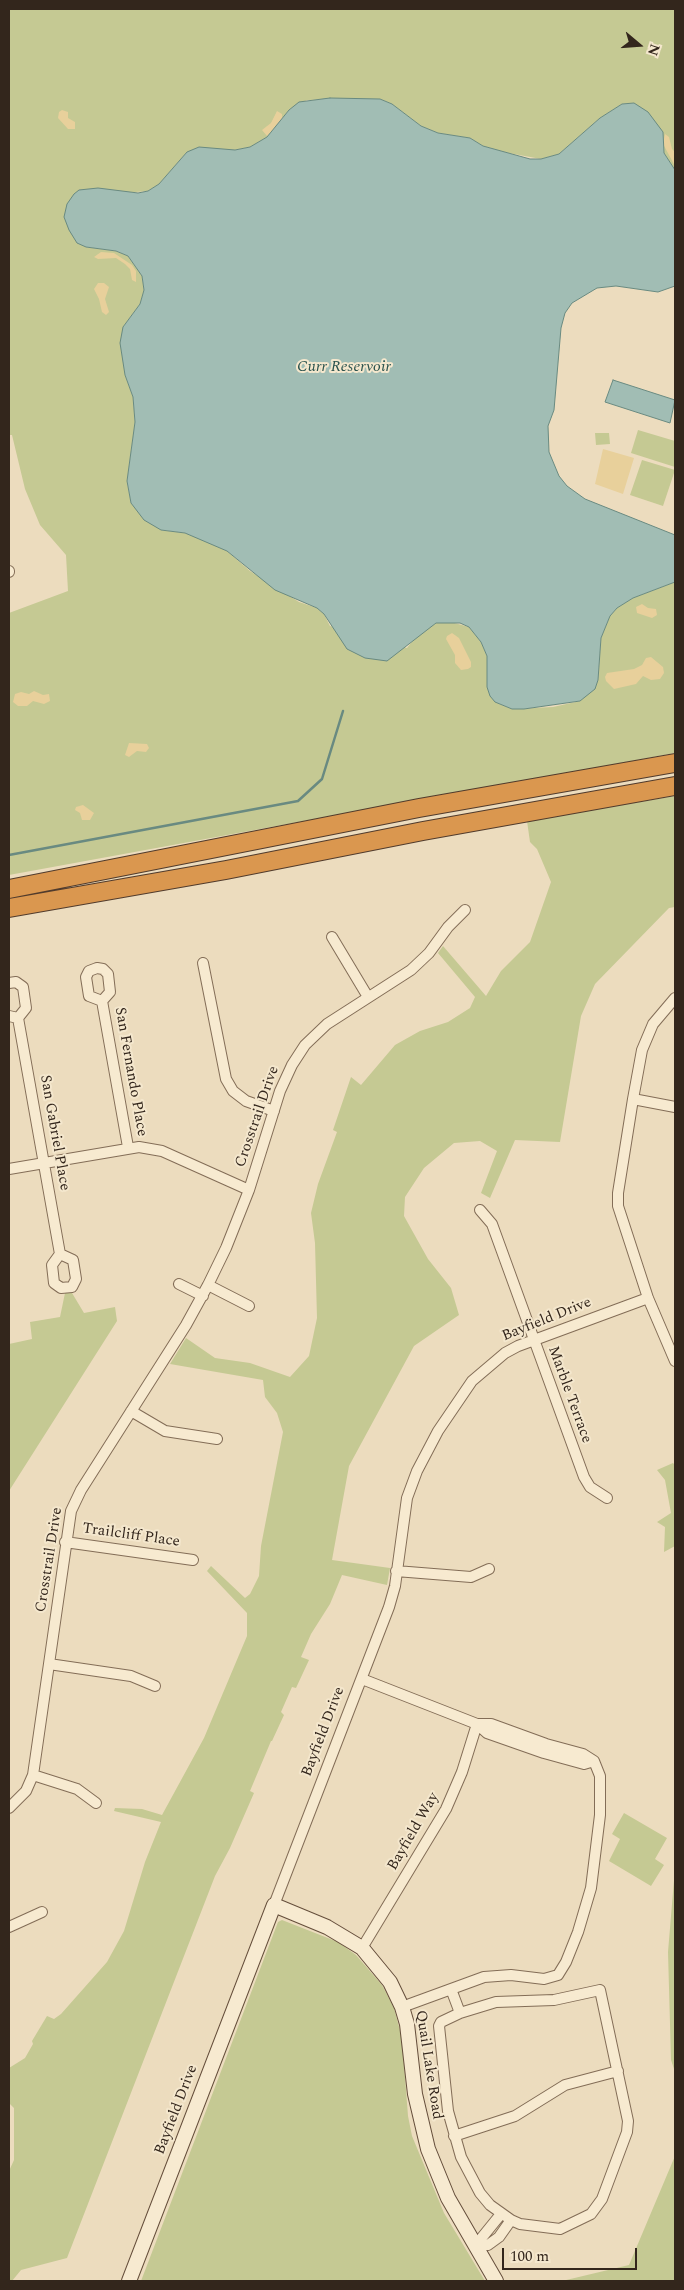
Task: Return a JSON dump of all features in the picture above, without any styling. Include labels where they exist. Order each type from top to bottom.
[{"type":"highway","points":[[9,889],[419,808],[675,763]]},
{"type":"highway","points":[[9,908],[226,870],[423,831],[675,786]]},
{"type":"street","name":"Crosstrail Drive","points":[[9,1808],[26,1791],[33,1775],[50,1664],[68,1522],[75,1500],[203,1296],[226,1248],[249,1190],[285,1079],[305,1045],[327,1024],[411,970],[429,953],[448,927],[465,910]]},
{"type":"street","points":[[332,937],[368,997]]},
{"type":"street","points":[[203,963],[226,1079],[233,1091],[246,1101],[274,1111]]},
{"type":"street","name":"San Gabriel Place","points":[[9,983],[16,982],[23,987],[26,1008],[13,1017],[60,1254]]},
{"type":"street","points":[[675,998],[661,1012],[647,1036],[633,1099],[618,1193],[618,1206],[648,1298],[675,1361]]},
{"type":"street","name":"San Fernando Place","points":[[102,1001],[128,1147]]},
{"type":"street","points":[[633,1099],[675,1107]]},
{"type":"street","points":[[9,1169],[128,1147],[146,1147],[162,1151],[249,1190]]},
{"type":"street","name":"Marble Terrace","points":[[480,1210],[492,1224],[584,1477],[590,1487],[608,1498]]},
{"type":"street","points":[[179,1284],[203,1296]]},
{"type":"street","points":[[208,1285],[249,1306]]},
{"type":"street","name":"Bayfield Drive","points":[[129,2281],[392,1598],[407,1498],[438,1431],[462,1393],[482,1372],[505,1353],[533,1340],[648,1298]]},
{"type":"street","points":[[131,1411],[165,1430],[217,1439]]},
{"type":"street","name":"Trailcliff Place","points":[[65,1542],[194,1560]]},
{"type":"street","points":[[396,1571],[471,1578],[489,1569]]},
{"type":"street","points":[[50,1664],[131,1676],[155,1686]]},
{"type":"street","points":[[362,1679],[478,1724],[491,1724],[546,1744],[583,1754],[598,1762],[600,1776],[596,1858],[585,1910],[563,1969],[552,1978],[498,1976],[470,1982],[402,2007]]},
{"type":"street","name":"Bayfield Way","points":[[362,1948],[446,1809],[462,1772],[478,1724]]},
{"type":"street","points":[[33,1775],[77,1789],[96,1803]]},
{"type":"street","name":"Quail Lake Road","points":[[274,1905],[327,1927],[362,1948],[383,1971],[402,2007],[410,2036],[415,2094],[428,2148],[441,2183],[496,2281]]},
{"type":"street","points":[[9,1928],[42,1912]]},
{"type":"street","points":[[451,1990],[460,2013]]},
{"type":"street","points":[[600,1990],[618,2071],[628,2126],[596,2208],[591,2214],[560,2229],[520,2224],[501,2214],[480,2193],[454,2136],[438,2032],[441,2022],[460,2013],[504,2001],[554,2000],[600,1990]]},
{"type":"street","points":[[454,2136],[515,2116],[565,2085],[618,2071]]},
{"type":"street","points":[[475,2246],[501,2214]]},
{"type":"street","points":[[475,2246],[488,2245],[499,2237],[511,2220]]},
{"type":"green space","points":[[9,9],[675,9],[675,170],[664,153],[663,132],[634,103],[622,104],[600,118],[559,154],[541,159],[503,152],[483,146],[470,138],[438,133],[421,126],[392,104],[380,99],[307,100],[289,110],[267,137],[250,147],[235,150],[187,152],[159,184],[148,191],[124,193],[86,247],[116,251],[128,256],[142,276],[144,290],[140,304],[123,327],[125,375],[133,397],[135,422],[127,482],[131,503],[161,530],[185,533],[203,539],[227,551],[250,571],[299,602],[317,608],[324,614],[330,626],[407,648],[416,636],[436,623],[451,622],[469,627],[481,642],[487,656],[487,687],[500,704],[512,709],[553,707],[580,701],[598,680],[601,638],[610,616],[617,608],[633,598],[675,582],[675,753],[9,875],[9,613],[68,591],[66,555],[40,525],[25,489],[12,435],[9,435]]},
{"type":"green space","points":[[638,430],[675,441],[675,467],[631,453]]},
{"type":"green space","points":[[595,433],[609,433],[610,444],[596,445]]},
{"type":"green space","points":[[642,460],[675,470],[663,506],[630,495]]},
{"type":"green space","points":[[675,796],[675,907],[669,908],[595,984],[581,1016],[560,1142],[515,1140],[490,1198],[481,1193],[497,1151],[480,1141],[454,1143],[424,1168],[405,1197],[404,1216],[428,1259],[451,1288],[459,1315],[414,1346],[349,1466],[332,1560],[390,1568],[387,1585],[342,1575],[330,1604],[311,1634],[301,1657],[309,1660],[296,1688],[292,1687],[281,1712],[284,1715],[250,1791],[254,1793],[230,1848],[215,1876],[67,2258],[21,2270],[12,2281],[9,2281],[9,2171],[14,2160],[14,2108],[9,2103],[9,2068],[25,2058],[33,2044],[32,2041],[47,2016],[54,2019],[61,2014],[107,1962],[124,1931],[145,1862],[161,1822],[114,1811],[115,1808],[142,1809],[162,1815],[204,1738],[247,1636],[247,1613],[207,1571],[211,1566],[245,1598],[250,1594],[259,1576],[261,1546],[283,1432],[277,1413],[265,1397],[263,1380],[170,1364],[186,1338],[215,1358],[250,1363],[290,1377],[309,1356],[317,1318],[315,1243],[311,1213],[318,1184],[337,1132],[333,1130],[351,1077],[361,1085],[395,1045],[420,1031],[448,1022],[470,1008],[475,997],[438,953],[443,946],[486,996],[501,971],[530,942],[551,882],[537,849],[530,842],[527,821]]},
{"type":"green space","points":[[65,1293],[72,1293],[84,1313],[115,1307],[117,1321],[9,1491],[9,1344],[32,1339],[30,1322],[60,1317]]},
{"type":"green space","points":[[673,1463],[675,1465],[675,1546],[664,1552],[665,1527],[657,1522],[671,1513],[665,1480],[657,1470]]},
{"type":"green space","points":[[624,1813],[667,1838],[655,1859],[664,1865],[651,1886],[609,1861],[620,1839],[612,1834]]},
{"type":"green space","points":[[675,1868],[675,2072],[671,2060],[668,1952]]},
{"type":"green space","points":[[282,1920],[338,1942],[356,1955],[382,1985],[394,2008],[402,2038],[408,2116],[412,2136],[444,2213],[485,2281],[141,2281],[278,1922]]},
{"type":"green space","points":[[675,2156],[675,2281],[562,2281],[629,2265]]},
{"type":"sand","points":[[62,110],[68,112],[68,118],[75,122],[75,129],[68,129],[58,118],[59,112]]},
{"type":"sand","points":[[277,111],[282,114],[282,121],[267,136],[262,130],[271,123]]},
{"type":"sand","points":[[665,134],[669,137],[672,149],[675,152],[675,166],[663,144]]},
{"type":"sand","points":[[101,252],[114,253],[132,265],[136,271],[136,282],[132,280],[130,269],[116,258],[98,259],[94,257]]},
{"type":"sand","points":[[98,283],[104,283],[109,287],[105,299],[109,312],[106,315],[102,312],[94,289]]},
{"type":"sand","points":[[603,449],[634,458],[623,494],[595,484]]},
{"type":"sand","points":[[642,604],[648,608],[656,609],[657,615],[652,618],[637,613],[636,607]]},
{"type":"sand","points":[[452,633],[459,638],[471,662],[471,667],[468,669],[461,670],[455,663],[455,655],[446,639]]},
{"type":"sand","points":[[651,657],[663,667],[664,673],[660,679],[651,680],[643,676],[636,684],[614,689],[606,681],[607,673],[634,669],[642,665],[646,658]]},
{"type":"sand","points":[[34,691],[43,695],[49,694],[50,701],[44,704],[33,701],[27,706],[18,706],[13,702],[15,694],[21,692],[29,694]]},
{"type":"sand","points":[[129,743],[147,744],[149,748],[146,752],[137,751],[129,757],[125,755]]},
{"type":"sand","points":[[83,805],[94,813],[90,820],[82,820],[80,813],[75,810],[76,807]]},
{"type":"water","name":"Curr Reservoir","points":[[330,98],[380,99],[392,104],[421,126],[438,133],[470,138],[483,146],[530,159],[541,159],[559,154],[600,118],[622,104],[634,103],[648,112],[663,132],[664,153],[675,170],[675,286],[658,292],[616,286],[597,288],[572,303],[565,313],[561,328],[554,410],[548,426],[549,452],[559,476],[567,486],[585,499],[675,535],[675,582],[633,598],[617,608],[610,616],[601,638],[598,680],[595,689],[580,701],[524,709],[512,709],[495,702],[490,696],[487,687],[487,656],[481,642],[469,627],[460,623],[436,623],[387,661],[365,658],[347,649],[324,614],[317,608],[275,590],[227,551],[185,533],[161,530],[144,520],[131,503],[127,481],[135,422],[133,397],[125,375],[120,343],[123,327],[140,304],[144,290],[142,276],[128,256],[116,251],[86,247],[77,243],[64,217],[67,204],[79,190],[98,188],[138,193],[148,191],[159,184],[187,152],[199,147],[235,150],[250,147],[267,137],[289,110],[299,102]]},
{"type":"water","points":[[613,380],[675,400],[670,423],[605,402]]},
{"type":"waterway","points":[[9,855],[298,801],[322,779],[343,711]]}]
